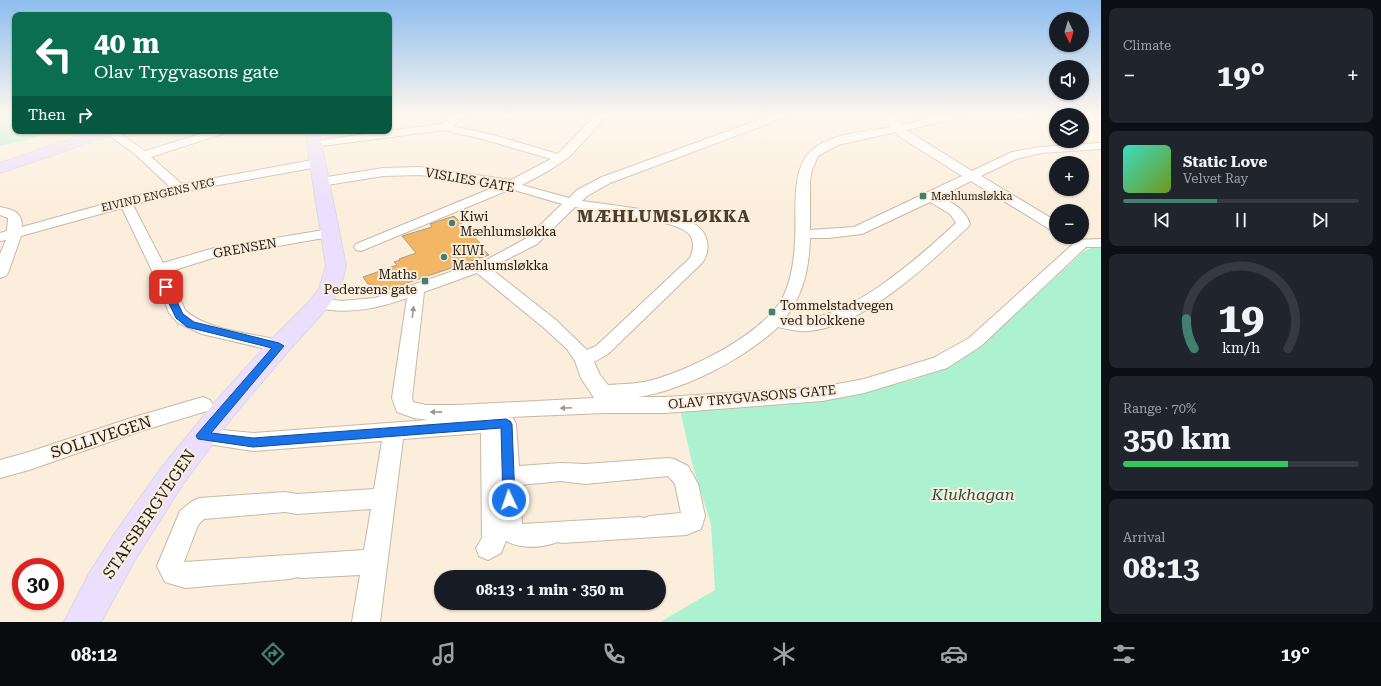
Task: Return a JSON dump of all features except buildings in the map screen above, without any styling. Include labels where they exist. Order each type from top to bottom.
[{"type":"main road","points":[[0,166],[60,144]]},
{"type":"main road","points":[[0,166],[71,144]]},
{"type":"main road","name":"STAFSBERGVEGEN","points":[[82,622],[115,561],[145,515],[202,436],[279,346],[320,303],[330,290],[335,275],[336,266],[314,144]]},
{"type":"street","points":[[126,144],[179,188]]},
{"type":"street","points":[[142,156],[180,144]]},
{"type":"street","points":[[512,144],[559,158]]},
{"type":"street","points":[[362,246],[540,170],[559,158],[575,144]]},
{"type":"street","points":[[320,303],[341,306],[377,304],[480,268],[515,252],[532,241],[582,193],[606,180],[703,144]]},
{"type":"street","points":[[416,290],[402,392],[404,407],[412,412],[460,412],[571,408],[654,387],[720,358],[753,338],[776,320],[788,304],[796,286],[803,234],[806,167],[814,153],[834,144]]},
{"type":"street","points":[[919,144],[1049,223]]},
{"type":"street","points":[[803,234],[828,234],[857,231],[930,197],[1002,160],[1041,150],[1093,147]]},
{"type":"street","name":"EIVIND ENGENS VEG","points":[[7,235],[179,188],[318,163]]},
{"type":"street","name":"VISLIES GATE","points":[[321,182],[383,172],[420,171],[510,184],[524,190],[572,203],[674,220],[691,228],[700,241],[700,250],[697,260],[602,350],[584,359]]},
{"type":"street","points":[[776,320],[789,324],[813,325],[844,314],[889,286],[935,250],[963,224],[962,218],[952,208],[930,197]]},
{"type":"street","points":[[125,202],[155,264],[160,268],[166,287],[179,316],[184,321],[204,329],[279,346]]},
{"type":"street","points":[[0,211],[12,214],[16,218],[7,235],[14,237],[0,273]]},
{"type":"street","name":"GRENSEN","points":[[160,268],[214,253],[330,233]]},
{"type":"street","name":"OLAV TRYGVASONS GATE","points":[[1089,242],[1101,243]]},
{"type":"street","name":"OLAV TRYGVASONS GATE","points":[[604,399],[657,405],[822,394],[871,384],[940,364],[975,342],[990,330],[1078,248],[1078,244]]},
{"type":"street","points":[[480,268],[550,324],[573,345],[584,359],[591,378],[604,399]]},
{"type":"street","name":"SOLLIVEGEN","points":[[0,469],[29,462],[131,426],[203,406]]},
{"type":"street","points":[[488,548],[492,545],[494,539],[491,424]]},
{"type":"street","points":[[202,436],[253,442],[506,424],[508,476],[510,525],[513,532],[516,534],[523,535],[686,524],[693,521],[694,513],[683,476],[677,469],[668,467],[585,474],[561,472],[508,476]]},
{"type":"street","points":[[366,622],[394,431]]},
{"type":"street","points":[[376,562],[296,566],[185,575],[174,573],[170,566],[188,519],[199,509],[285,502],[297,504],[384,498]]},
{"type":"green space","name":"Klukhagan","points":[[1094,246],[1101,246],[1101,622],[660,622],[715,590],[711,524],[693,467],[680,410],[888,386],[913,380],[944,368],[981,346],[1083,252]]},
{"type":"place","name":"Mæhlumsløkka","points":[[923,196]]},
{"type":"place","name":"Kiwi Mæhlumsløkka","points":[[452,223]]},
{"type":"place","name":"KIWI Mæhlumsløkka","points":[[444,257]]},
{"type":"place","name":"Maths Pedersens gate","points":[[425,281]]},
{"type":"place","name":"Tommelstadvegen ved blokkene","points":[[772,312]]},
{"type":"district","name":"MÆHLUMSLØKKA","points":[[664,216]]},
{"type":"route","points":[[166,287],[179,316],[191,325],[279,346],[202,436],[232,441],[253,442],[506,424],[509,500]]}]
